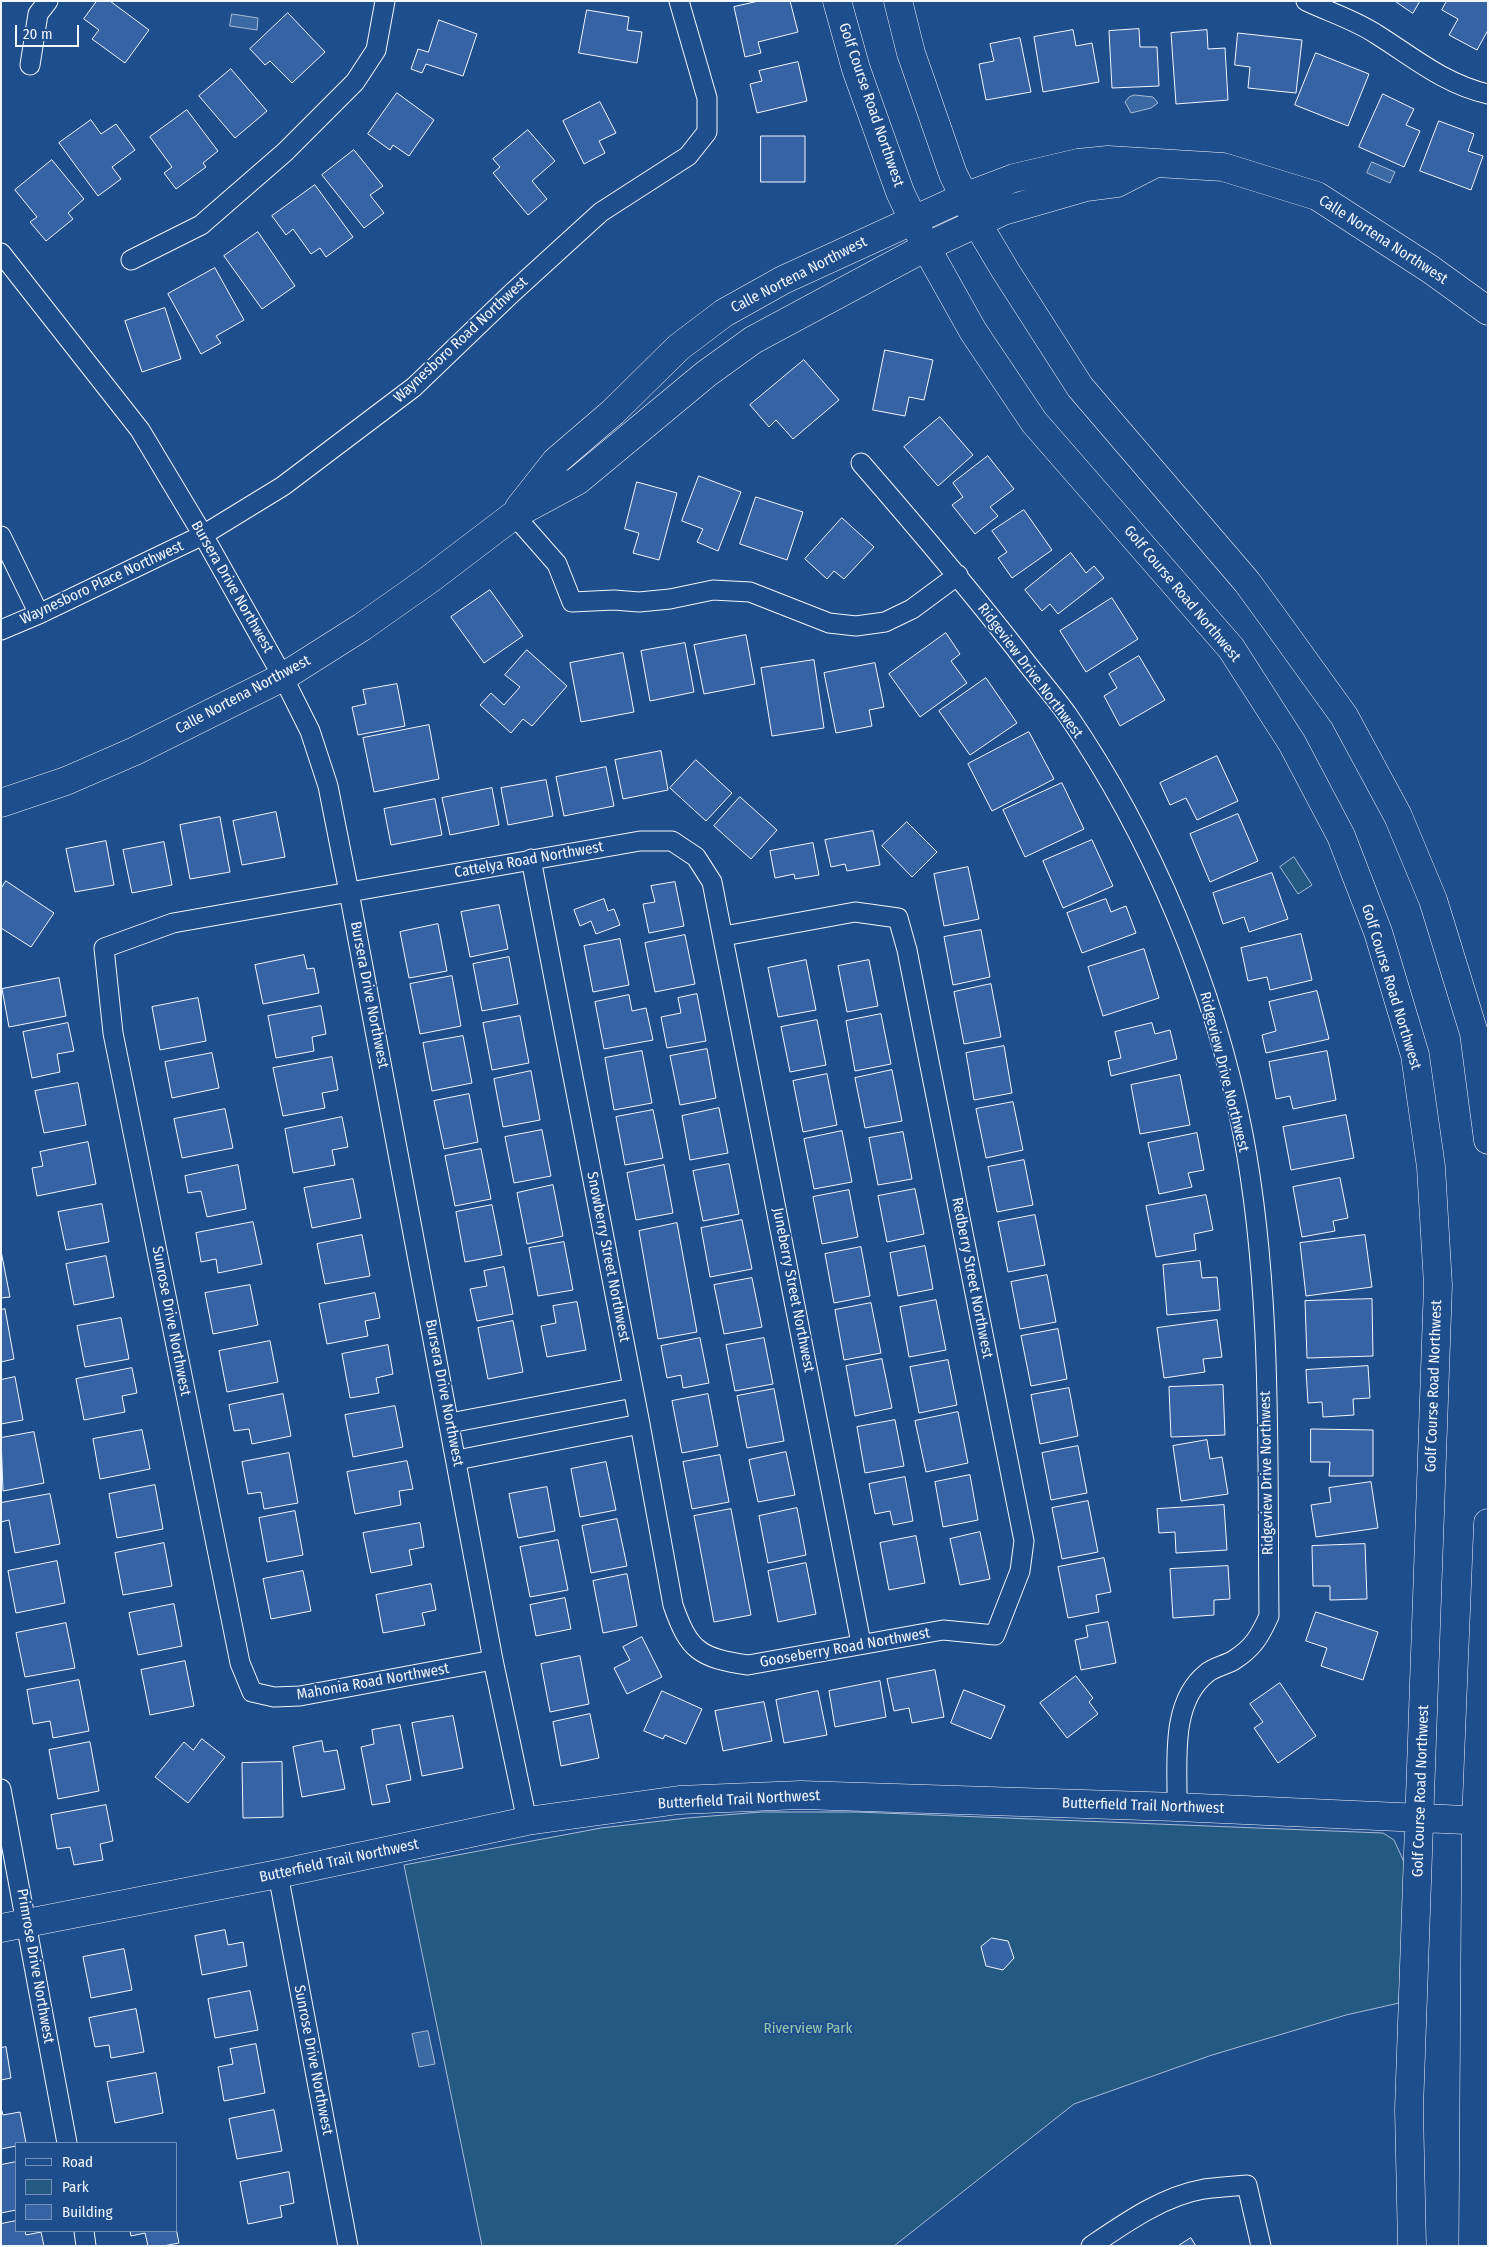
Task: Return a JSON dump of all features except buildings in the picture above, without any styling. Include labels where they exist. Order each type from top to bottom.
[{"type":"main road","name":"Golf Course Road Northwest","points":[[836,1],[881,144],[912,220],[973,331],[1034,422],[1231,648],[1292,743],[1341,836],[1378,932],[1415,1055],[1431,1167],[1438,1285],[1408,2109],[1412,2246]]},
{"type":"main road","points":[[898,1],[911,53],[953,174],[977,223],[1080,387],[1247,582],[1344,716],[1398,816],[1433,900],[1474,1033],[1488,1140]]},
{"type":"main road","name":"Calle Nortena Northwest","points":[[514,515],[556,461],[613,412],[679,347],[724,312],[783,280],[964,197],[1014,178],[1078,163],[1108,160],[1223,167],[1317,196],[1430,269],[1488,311]]},
{"type":"main road","name":"Calle Nortena Northwest","points":[[1,803],[66,781],[136,751],[283,677],[423,584],[514,515],[576,481],[706,374],[752,340],[926,247],[977,223],[1024,203],[1086,187],[1117,182],[1154,164]]},
{"type":"main road","points":[[1473,2246],[1488,1523]]},
{"type":"main road","name":"Butterfield Trail Northwest","points":[[14,1925],[278,1874],[527,1822],[679,1800],[800,1795],[1177,1807],[1482,1821]]},
{"type":"street","points":[[30,65],[38,14],[48,1]]},
{"type":"street","points":[[131,260],[201,225],[285,152],[355,82],[376,50],[385,1]]},
{"type":"street","name":"Waynesboro Road Northwest","points":[[203,535],[283,486],[414,388],[512,292],[601,212],[688,156],[707,132],[707,98],[679,1]]},
{"type":"street","points":[[1306,1],[1375,33],[1426,68],[1466,89],[1488,94]]},
{"type":"street","name":"Bursera Drive Northwest","points":[[1,253],[140,430],[203,535],[283,677],[310,731],[328,786],[494,1660],[527,1822]]},
{"type":"street","name":"Ridgeview Drive Northwest","points":[[862,463],[958,575],[1066,714],[1119,800],[1149,856],[1188,944],[1213,1016],[1243,1133],[1257,1236],[1265,1344],[1269,1616],[1258,1640],[1234,1660],[1207,1673],[1188,1695],[1179,1725],[1177,1807]]},
{"type":"street","points":[[514,515],[558,564],[572,602],[614,600],[639,602],[670,599],[713,590],[750,592],[829,623],[856,626],[885,622],[912,610],[958,575]]},
{"type":"street","name":"Waynesboro Place Northwest","points":[[1,630],[39,614],[203,535]]},
{"type":"street","points":[[1,536],[39,614]]},
{"type":"street","name":"Cattelya Road Northwest","points":[[104,948],[174,923],[640,841],[672,841],[696,857],[712,882],[724,936]]},
{"type":"street","name":"Snowberry Street Northwest","points":[[531,859],[673,1605],[682,1631],[698,1649]]},
{"type":"street","name":"Redberry Street Northwest","points":[[724,936],[855,912],[898,918],[909,959],[1024,1542],[1020,1571],[995,1635]]},
{"type":"street","name":"Juneberry Street Northwest","points":[[724,936],[861,1643]]},
{"type":"street","name":"Sunrose Drive Northwest","points":[[104,948],[112,1033],[240,1663],[252,1692]]},
{"type":"street","points":[[450,1423],[633,1388]]},
{"type":"street","points":[[457,1460],[640,1424]]},
{"type":"street","name":"Gooseberry Road Northwest","points":[[698,1649],[716,1660],[748,1665],[861,1643],[943,1630],[995,1635]]},
{"type":"street","name":"Mahonia Road Northwest","points":[[252,1692],[274,1697],[300,1696],[494,1660]]},
{"type":"street","name":"Primrose Drive Northwest","points":[[1,1789],[14,1925],[68,2142]]},
{"type":"street","name":"Sunrose Drive Northwest","points":[[278,1874],[348,2246]]},
{"type":"street","points":[[1091,2246],[1118,2228],[1171,2198],[1204,2189],[1247,2185],[1261,2246]]},
{"type":"street","points":[[84,2232],[86,2246]]},
{"type":"green space","points":[[1294,857],[1312,885],[1298,894],[1280,867]]},
{"type":"green space","name":"Riverview Park","points":[[762,1812],[857,1812],[1383,1833],[1394,1840],[1405,1864],[1399,2003],[1346,2015],[1212,2055],[1074,2104],[894,2246],[482,2246],[404,1865],[601,1828]]},
{"type":"shaded area","points":[[232,14],[258,18],[257,30],[230,26]]},
{"type":"shaded area","points":[[1135,95],[1153,97],[1158,103],[1151,108],[1131,113],[1125,102],[1129,97]]},
{"type":"shaded area","points":[[1372,162],[1395,172],[1390,183],[1367,173]]},
{"type":"shaded area","points":[[428,2031],[435,2064],[419,2067],[412,2034]]}]
